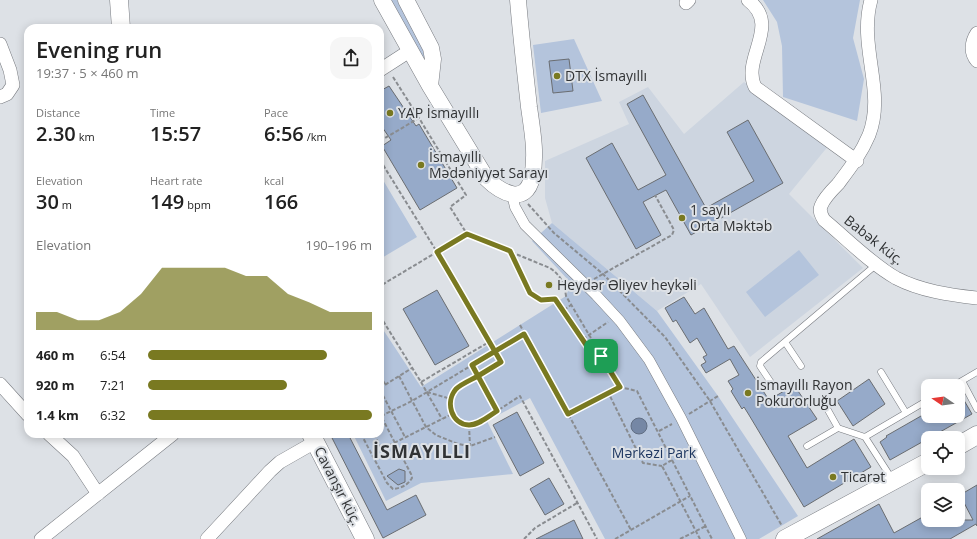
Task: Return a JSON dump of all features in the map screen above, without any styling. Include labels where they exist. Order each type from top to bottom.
[{"type":"main road","points":[[119,0],[120,24]]},
{"type":"main road","points":[[965,442],[977,435]]},
{"type":"main road","name":"Cavanşır küç.","points":[[313,438],[365,539]]},
{"type":"main road","points":[[788,538],[921,466]]},
{"type":"street","points":[[382,0],[430,86],[486,178],[496,188],[504,193],[516,194],[528,187],[532,178],[534,152],[518,0]]},
{"type":"street","points":[[406,0],[431,48],[433,58],[430,86]]},
{"type":"street","points":[[748,0],[758,7],[763,26],[752,71],[751,79],[755,87],[856,161],[870,133],[874,116],[875,101],[866,29],[871,0]]},
{"type":"street","points":[[977,33],[972,47],[973,57],[977,61]]},
{"type":"street","points":[[0,44],[10,70],[13,85],[6,94],[0,97]]},
{"type":"street","points":[[384,67],[411,50]]},
{"type":"street","name":"Babək küç.","points":[[856,161],[821,205],[820,211],[824,220],[877,264],[897,278],[934,292],[977,298]]},
{"type":"street","points":[[516,194],[515,207],[525,226],[586,284],[637,342],[662,381],[741,539]]},
{"type":"street","points":[[0,384],[24,411]]},
{"type":"street","points":[[54,438],[74,456],[98,494]]},
{"type":"street","points":[[41,539],[168,438]]},
{"type":"street","points":[[207,539],[270,471],[313,438]]},
{"type":"lane","points":[[772,384],[760,366],[761,362],[877,264]]},
{"type":"lane","points":[[785,342],[802,366]]},
{"type":"lane","points":[[881,372],[906,413]]},
{"type":"lane","points":[[965,379],[977,372]]},
{"type":"lane","points":[[965,387],[977,409]]},
{"type":"lane","points":[[824,403],[838,428],[865,437],[893,481]]},
{"type":"lane","points":[[865,437],[921,404]]},
{"type":"lane","points":[[807,446],[838,428]]},
{"type":"path","points":[[393,77],[466,195],[450,207],[467,234],[550,268],[560,275],[564,284],[566,296],[590,334],[601,356],[620,387]]},
{"type":"path","points":[[384,139],[419,118]]},
{"type":"path","points":[[384,166],[437,252],[501,362],[456,389],[451,399],[450,408],[452,414],[460,422],[469,425],[478,423],[520,396],[597,539]]},
{"type":"path","points":[[516,194],[554,233],[603,274],[665,337],[688,367],[710,401],[788,538]]},
{"type":"path","points":[[586,284],[672,235],[674,230],[655,195]]},
{"type":"path","points":[[384,284],[467,234]]},
{"type":"path","points":[[510,251],[530,293],[541,300],[555,299],[564,310],[593,355],[601,356]]},
{"type":"path","points":[[564,310],[571,305]]},
{"type":"path","points":[[583,339],[616,317]]},
{"type":"path","points":[[384,322],[442,419]]},
{"type":"path","points":[[520,326],[631,530]]},
{"type":"path","points":[[384,414],[392,411],[427,392],[524,334]]},
{"type":"path","points":[[421,382],[490,342]]},
{"type":"path","points":[[472,365],[497,411]]},
{"type":"path","points":[[385,384],[412,368]]},
{"type":"path","points":[[399,376],[426,426],[436,435],[447,440],[470,446],[495,437]]},
{"type":"path","points":[[568,414],[620,387],[637,391],[659,431],[712,539]]},
{"type":"path","points":[[427,392],[451,399]]},
{"type":"path","points":[[608,392],[643,463],[662,466],[672,460]]},
{"type":"path","points":[[384,396],[405,437]]},
{"type":"path","points":[[376,438],[381,448],[452,414]]},
{"type":"path","points":[[364,438],[387,483],[393,489],[409,484],[412,478],[384,422]]},
{"type":"path","points":[[469,425],[470,446]]},
{"type":"path","points":[[662,466],[700,539]]},
{"type":"path","points":[[615,539],[690,496]]},
{"type":"path","points":[[524,539],[534,528],[577,503]]},
{"type":"path","points":[[680,539],[706,526]]},
{"type":"shaded area","name":"1 saylı Orta Məktəb","points":[[744,82],[829,145],[789,194],[863,268],[750,357],[701,284],[657,311],[552,223],[545,198],[545,161],[629,124],[619,102],[648,87],[684,134]]},
{"type":"shaded area","points":[[636,418],[642,418],[647,423],[645,432],[642,434],[636,434],[631,429],[631,423]]},
{"type":"green space","points":[[388,0],[397,0],[424,47],[425,65]]},
{"type":"green space","points":[[763,0],[860,0],[853,38],[864,79],[857,121],[783,97],[782,46],[777,22]]},
{"type":"green space","points":[[574,39],[602,101],[541,113],[533,45]]},
{"type":"green space","points":[[384,182],[417,237],[384,257]]},
{"type":"green space","name":"Mərkəzi Park","points":[[552,223],[657,311],[718,396],[798,516],[759,539],[605,539],[530,398],[487,421],[513,474],[421,483],[386,501],[355,438],[384,438],[384,331],[421,387],[566,296],[571,283],[532,241]]},
{"type":"green space","points":[[799,250],[819,275],[765,317],[746,292]]},
{"type":"building","points":[[569,59],[573,91],[553,93],[549,61]]},
{"type":"building","points":[[389,86],[416,126],[419,124],[457,188],[420,210],[384,149],[384,145],[391,140],[384,130],[384,89]]},
{"type":"building","points":[[643,95],[706,208],[754,181],[727,132],[748,120],[783,183],[691,235],[666,190],[643,202],[661,235],[636,249],[586,158],[612,143],[638,190],[666,175],[627,104]]},
{"type":"building","points":[[437,290],[469,346],[435,365],[403,309]]},
{"type":"building","points":[[684,297],[695,314],[704,308],[728,349],[734,346],[769,400],[794,385],[817,419],[788,436],[807,468],[854,439],[871,467],[804,507],[744,407],[742,409],[731,391],[733,389],[728,381],[739,375],[730,359],[706,373],[701,365],[706,362],[703,357],[707,355],[697,338],[690,343],[676,320],[673,322],[665,308]]},
{"type":"building","points":[[869,379],[885,404],[853,426],[837,401]]},
{"type":"building","points":[[965,402],[972,414],[965,418]]},
{"type":"building","points":[[517,412],[544,463],[520,476],[493,425]]},
{"type":"building","points":[[921,416],[921,423],[956,423],[942,431],[921,431],[921,443],[890,460],[880,442],[887,437],[886,436]]},
{"type":"building","points":[[332,438],[350,438],[387,510],[416,495],[426,515],[383,538]]},
{"type":"building","points":[[399,469],[405,471],[405,482],[398,485],[387,476]]},
{"type":"building","points":[[549,478],[564,504],[545,515],[530,489]]},
{"type":"building","points":[[977,485],[977,526],[976,524],[950,539],[817,539],[879,504],[894,533],[921,518],[921,527],[965,527],[965,520],[973,520],[965,505],[965,492]]},
{"type":"building","points":[[574,520],[583,539],[536,539]]},
{"type":"place","name":"DTX İsmayıllı","points":[[557,76]]},
{"type":"place","name":"YAP İsmayıllı","points":[[390,113]]},
{"type":"place","name":"İsmayıllı Mədəniyyət Sarayı","points":[[421,165]]},
{"type":"place","name":"1 saylı Orta Məktəb","points":[[682,218]]},
{"type":"place","name":"Heydər Əliyev heykəli","points":[[549,285]]},
{"type":"place","name":"İsmayıllı Rayon Pokurorluğu","points":[[748,393]]},
{"type":"place","name":"Ticarət","points":[[833,477]]},
{"type":"district","name":"İSMAYILLI","points":[[422,452]]},
{"type":"route","points":[[601,356],[593,355],[564,310],[555,299],[552,298],[541,300],[530,293],[510,251],[467,234],[437,252],[495,352],[501,362],[478,376],[497,411],[478,423],[469,425],[460,422],[453,416],[450,408],[451,399],[456,389],[478,376],[472,365],[495,352],[524,334],[568,414],[620,387],[601,356]]}]
